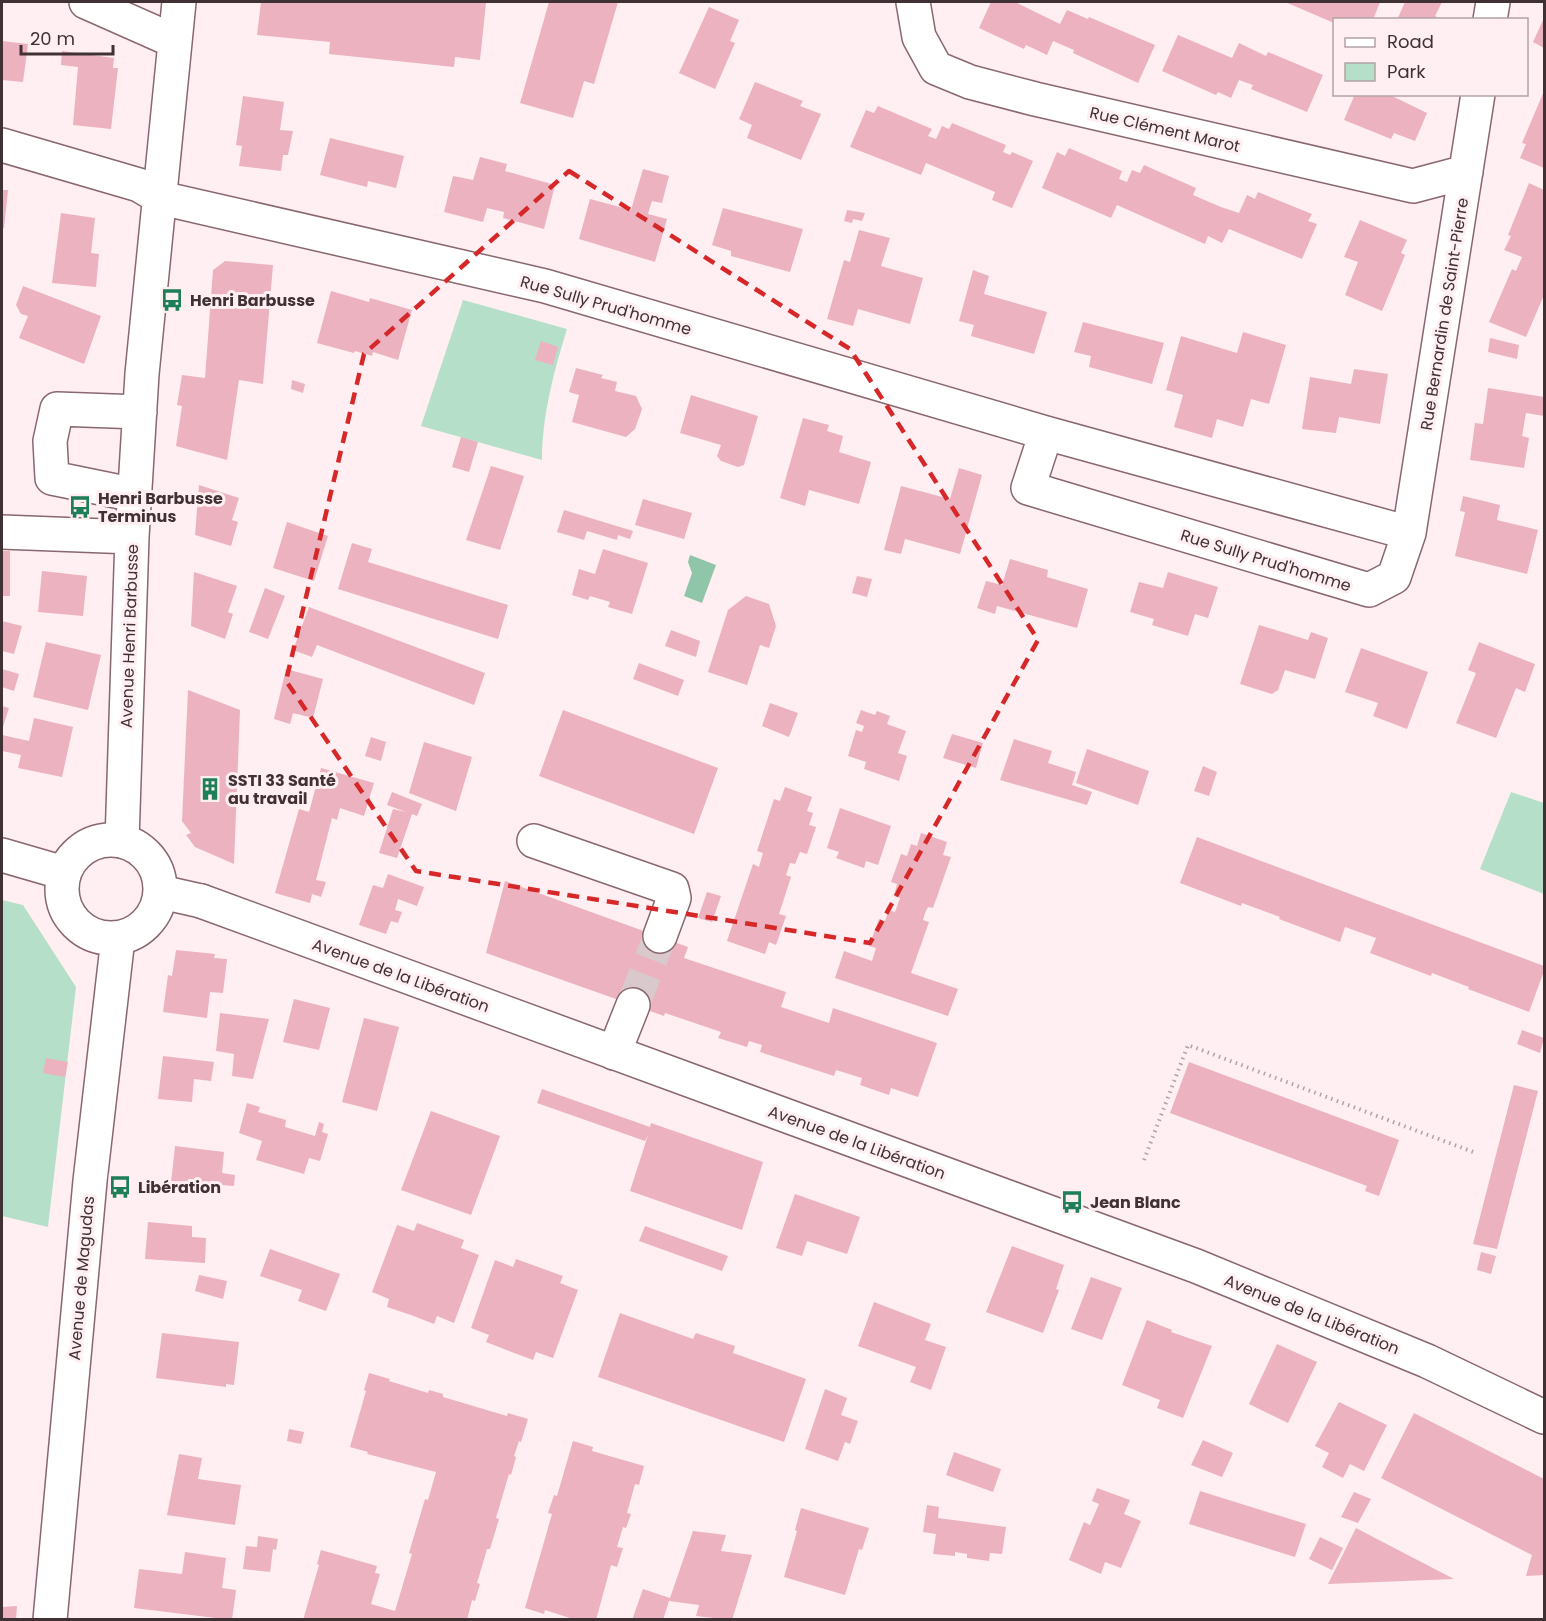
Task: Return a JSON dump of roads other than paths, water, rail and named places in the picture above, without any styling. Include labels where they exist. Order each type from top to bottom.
[{"type":"street","points":[[86,2],[174,41]]},
{"type":"street","name":"Avenue Henri Barbusse","points":[[122,841],[132,537],[140,412],[179,2]]},
{"type":"street","name":"Rue Clément Marot","points":[[913,2],[918,37],[936,68],[970,82],[1413,186],[1466,172]]},
{"type":"street","points":[[1490,18],[1493,2]]},
{"type":"street","name":"Rue Bernardin de Saint-Pierre","points":[[1409,533],[1478,96]]},
{"type":"street","name":"Rue Sully Prud'homme","points":[[2,145],[139,185],[161,198],[545,286],[1046,434],[1409,533],[1394,577],[1369,590],[1028,488],[1046,434]]},
{"type":"street","points":[[135,495],[52,478],[50,441],[57,410],[140,412]]},
{"type":"street","points":[[2,532],[132,537]]},
{"type":"street","points":[[108,840],[122,841],[140,850],[154,865],[159,878],[160,892],[157,908],[148,922],[135,933],[118,938],[102,938],[86,932],[73,921],[64,906],[62,890],[64,873],[71,860],[81,850],[94,843],[108,840]]},
{"type":"street","points":[[534,841],[672,889],[674,898],[660,936]]},
{"type":"street","points":[[2,855],[64,873]]},
{"type":"street","name":"Avenue de la Libération","points":[[160,892],[201,901],[1196,1266],[1427,1361],[1545,1417]]},
{"type":"street","name":"Avenue de Magudas","points":[[50,1620],[89,1192],[118,938]]},
{"type":"street","points":[[614,1053],[633,1005]]},
{"type":"tunnel","points":[[633,1005],[660,936]]},
{"type":"place","name":"Henri Barbusse","points":[[172,300]]},
{"type":"place","name":"Henri Barbusse Terminus","points":[[80,507]]},
{"type":"place","name":"SSTI 33 Santé au travail","points":[[210,789]]},
{"type":"place","name":"Libération","points":[[120,1187]]},
{"type":"place","name":"Jean Blanc","points":[[1072,1202]]}]
